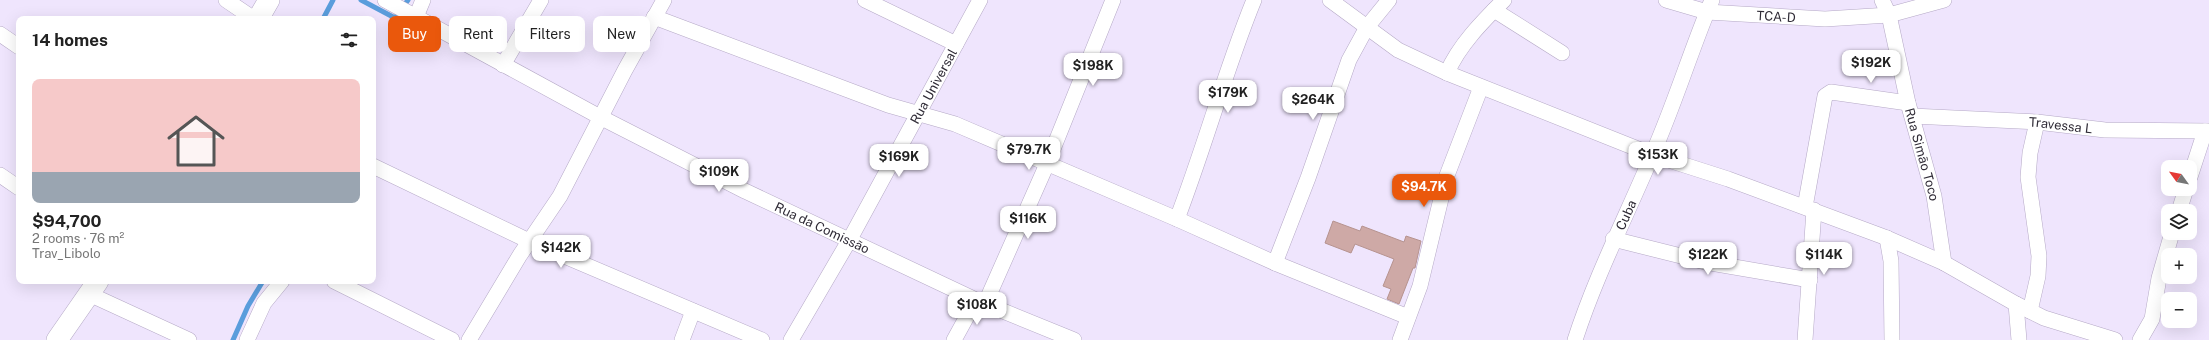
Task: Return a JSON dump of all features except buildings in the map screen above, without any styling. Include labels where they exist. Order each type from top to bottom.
[{"type":"street","points":[[226,0],[250,16]]},
{"type":"street","points":[[260,16],[269,0]]},
{"type":"street","name":"Rua da Comissão","points":[[385,0],[414,16]]},
{"type":"street","points":[[416,16],[423,0]]},
{"type":"street","points":[[503,65],[541,0]]},
{"type":"street","points":[[469,340],[529,241],[560,196],[600,117],[664,0]]},
{"type":"street","points":[[865,0],[956,44]]},
{"type":"street","name":"Rua Universal","points":[[791,340],[850,239],[980,0]]},
{"type":"street","points":[[954,340],[980,302],[1047,164],[1113,0]]},
{"type":"street","points":[[1177,218],[1199,161],[1227,70],[1254,0]]},
{"type":"street","points":[[1330,0],[1398,50],[1447,73],[1653,155],[1809,209],[1887,238],[1944,263],[2023,308],[2044,318],[2115,340]]},
{"type":"street","points":[[1275,263],[1308,178],[1348,60],[1367,27],[1389,0]]},
{"type":"street","name":"TCA-D","points":[[1666,0],[1825,19],[1889,15],[1944,0]]},
{"type":"street","name":"Rua Simão Toco","points":[[1882,0],[1889,15],[1910,110],[1934,196],[1944,263]]},
{"type":"street","points":[[1447,73],[1452,60],[1499,5],[1562,53]]},
{"type":"street","name":"Cuba","points":[[1575,340],[1588,301],[1613,239],[1653,155],[1674,105],[1710,6]]},
{"type":"street","points":[[654,17],[888,105],[956,124],[1177,218],[1275,263],[1408,317]]},
{"type":"street","name":"Rua da Comissão","points":[[441,31],[600,117],[745,191],[850,239],[980,302],[1074,340]]},
{"type":"street","points":[[0,34],[16,45]]},
{"type":"street","points":[[1400,340],[1420,286],[1446,178],[1481,87]]},
{"type":"street","name":"Travessa L","points":[[1805,340],[1810,280],[1809,209],[1825,96],[1831,92],[1910,110],[2105,130],[2207,131]]},
{"type":"street","points":[[2019,340],[2023,308],[2038,276],[2039,256],[2028,177],[2030,153],[2036,122]]},
{"type":"street","points":[[2196,160],[2207,131]]},
{"type":"street","points":[[376,167],[529,241],[762,340]]},
{"type":"street","points":[[2,180],[16,187]]},
{"type":"street","points":[[1887,238],[1891,261],[1892,340]]},
{"type":"street","points":[[1613,239],[1705,262],[1810,280]]},
{"type":"street","points":[[2140,340],[2152,319],[2159,278],[2170,240]]},
{"type":"street","points":[[247,340],[264,303],[280,284]]},
{"type":"street","points":[[340,284],[452,340]]},
{"type":"street","points":[[58,340],[93,287],[189,340]]},
{"type":"street","points":[[682,340],[693,311]]},
{"type":"waterway","points":[[325,16],[333,0]]},
{"type":"waterway","points":[[361,0],[395,18],[408,0]]},
{"type":"waterway","points":[[233,340],[248,306],[261,284]]}]
